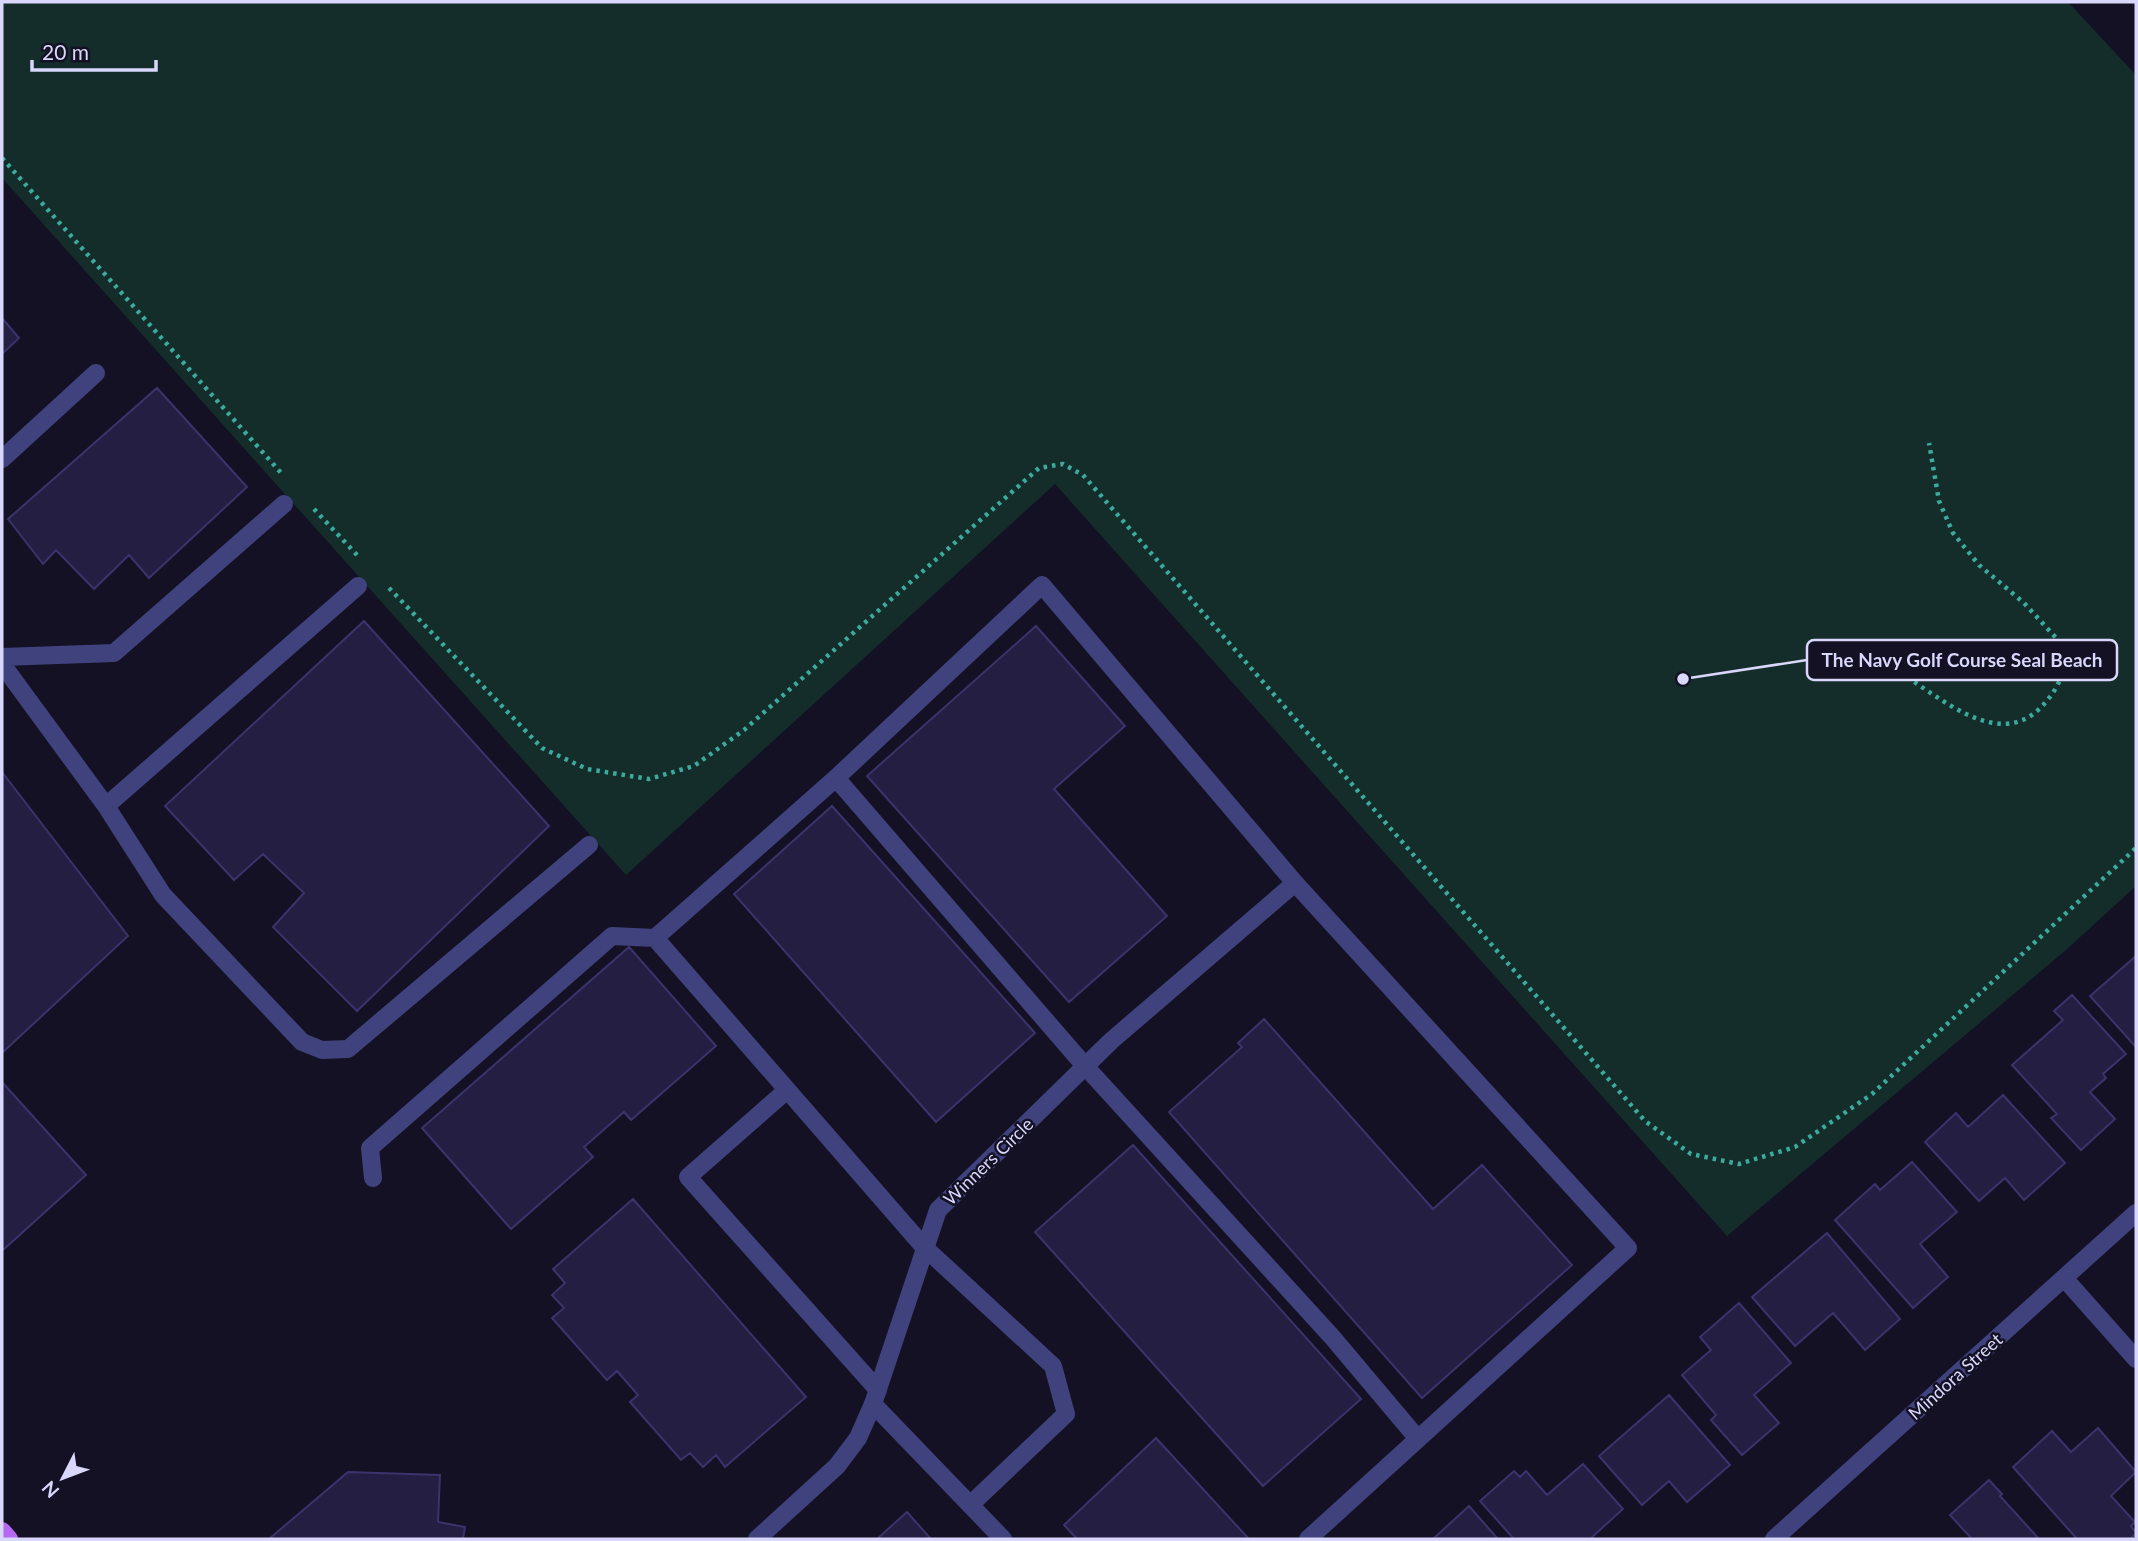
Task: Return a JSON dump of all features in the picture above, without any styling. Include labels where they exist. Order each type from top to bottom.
[{"type":"main road","points":[[2,1531],[9,1539]]},
{"type":"street","points":[[2,460],[96,373]]},
{"type":"street","points":[[2,657],[114,653],[284,504]]},
{"type":"street","points":[[373,1178],[370,1148],[612,936],[655,938],[836,778],[1042,585],[1295,883],[1628,1248],[1308,1539]]},
{"type":"street","points":[[106,806],[358,586]]},
{"type":"street","points":[[2,664],[106,806],[163,895],[302,1042],[322,1050],[348,1049],[589,845]]},
{"type":"street","points":[[836,778],[1085,1066],[1333,1338],[1418,1439]]},
{"type":"street","name":"Winners Circle","points":[[757,1539],[837,1466],[858,1438],[875,1397],[938,1210],[1111,1041],[1295,883]]},
{"type":"street","points":[[655,938],[924,1247],[1053,1366],[1066,1413],[970,1505]]},
{"type":"street","points":[[787,1090],[688,1177],[875,1397],[1003,1539]]},
{"type":"street","name":"Mindora Street","points":[[1774,1539],[2136,1213]]},
{"type":"street","points":[[2064,1278],[2136,1359]]},
{"type":"path","points":[[2,158],[287,481]]},
{"type":"path","points":[[1812,643],[1888,666],[1954,709],[1996,726],[2026,720],[2049,699],[2064,670],[2058,640],[2024,603],[1979,565],[1953,533],[1939,501],[1929,443]]},
{"type":"path","points":[[381,580],[542,748],[587,769],[649,779],[694,766],[744,730],[1039,468],[1063,464],[1083,475],[1645,1121],[1691,1154],[1739,1164],[1795,1147],[1872,1094],[2136,848]]},
{"type":"path","points":[[306,501],[363,560]]},
{"type":"green space","points":[[2,2],[2068,2],[2136,75],[2136,886],[2066,950],[1727,1236],[1055,484],[626,875],[2,178]]},
{"type":"building","points":[[2,318],[19,338],[2,354]]},
{"type":"building","points":[[157,388],[247,487],[149,578],[129,555],[94,589],[56,550],[43,564],[8,519]]},
{"type":"building","points":[[364,621],[549,826],[357,1011],[273,927],[304,893],[263,854],[234,880],[165,806]]},
{"type":"building","points":[[1036,626],[1125,726],[1054,789],[1167,916],[1069,1002],[867,776]]},
{"type":"building","points":[[2,772],[128,936],[2,1053]]},
{"type":"building","points":[[832,806],[1035,1033],[936,1122],[734,894]]},
{"type":"building","points":[[629,947],[716,1046],[631,1120],[624,1112],[584,1147],[593,1157],[511,1229],[422,1128]]},
{"type":"building","points":[[2136,956],[2136,1045],[2135,1046],[2090,996]]},
{"type":"building","points":[[2072,995],[2126,1054],[2103,1074],[2106,1078],[2090,1092],[2115,1119],[2081,1150],[2051,1118],[2057,1114],[2012,1065],[2063,1020],[2054,1011]]},
{"type":"building","points":[[1264,1019],[1433,1209],[1482,1165],[1572,1265],[1422,1398],[1169,1112],[1242,1047],[1238,1043]]},
{"type":"building","points":[[2,1082],[86,1175],[2,1251]]},
{"type":"building","points":[[2003,1095],[2065,1163],[2024,1200],[2005,1178],[1979,1201],[1925,1142],[1956,1113],[1968,1127]]},
{"type":"building","points":[[1133,1145],[1361,1399],[1263,1486],[1035,1232]]},
{"type":"building","points":[[1912,1162],[1957,1212],[1920,1244],[1948,1277],[1913,1308],[1835,1220],[1875,1184],[1880,1190]]},
{"type":"building","points":[[633,1199],[806,1397],[725,1467],[716,1455],[703,1467],[690,1453],[681,1460],[630,1402],[638,1395],[617,1371],[607,1380],[552,1318],[564,1308],[552,1295],[565,1283],[553,1269]]},
{"type":"building","points":[[1827,1233],[1900,1319],[1865,1350],[1833,1313],[1795,1346],[1752,1297]]},
{"type":"building","points":[[1739,1303],[1791,1363],[1754,1395],[1779,1423],[1742,1455],[1711,1420],[1716,1415],[1682,1375],[1711,1350],[1700,1337]]},
{"type":"building","points":[[1669,1395],[1730,1465],[1687,1502],[1669,1481],[1642,1505],[1599,1456]]},
{"type":"building","points":[[2098,1428],[2136,1472],[2111,1496],[2135,1522],[2131,1526],[2136,1533],[2130,1539],[2077,1539],[2013,1467],[2052,1431],[2071,1452]]},
{"type":"building","points":[[1156,1438],[1249,1539],[1077,1539],[1064,1525]]},
{"type":"building","points":[[1583,1464],[1623,1509],[1590,1539],[1514,1539],[1480,1501],[1514,1471],[1520,1477],[1526,1471],[1547,1495]]},
{"type":"building","points":[[348,1472],[440,1475],[438,1522],[465,1527],[463,1539],[269,1539]]},
{"type":"building","points":[[1989,1480],[2039,1539],[1972,1539],[1950,1515]]},
{"type":"building","points":[[1469,1506],[1498,1539],[1433,1539]]},
{"type":"building","points":[[907,1512],[931,1539],[877,1539]]},
{"type":"place","name":"The Navy Golf Course Seal Beach","points":[[1683,679]]}]
